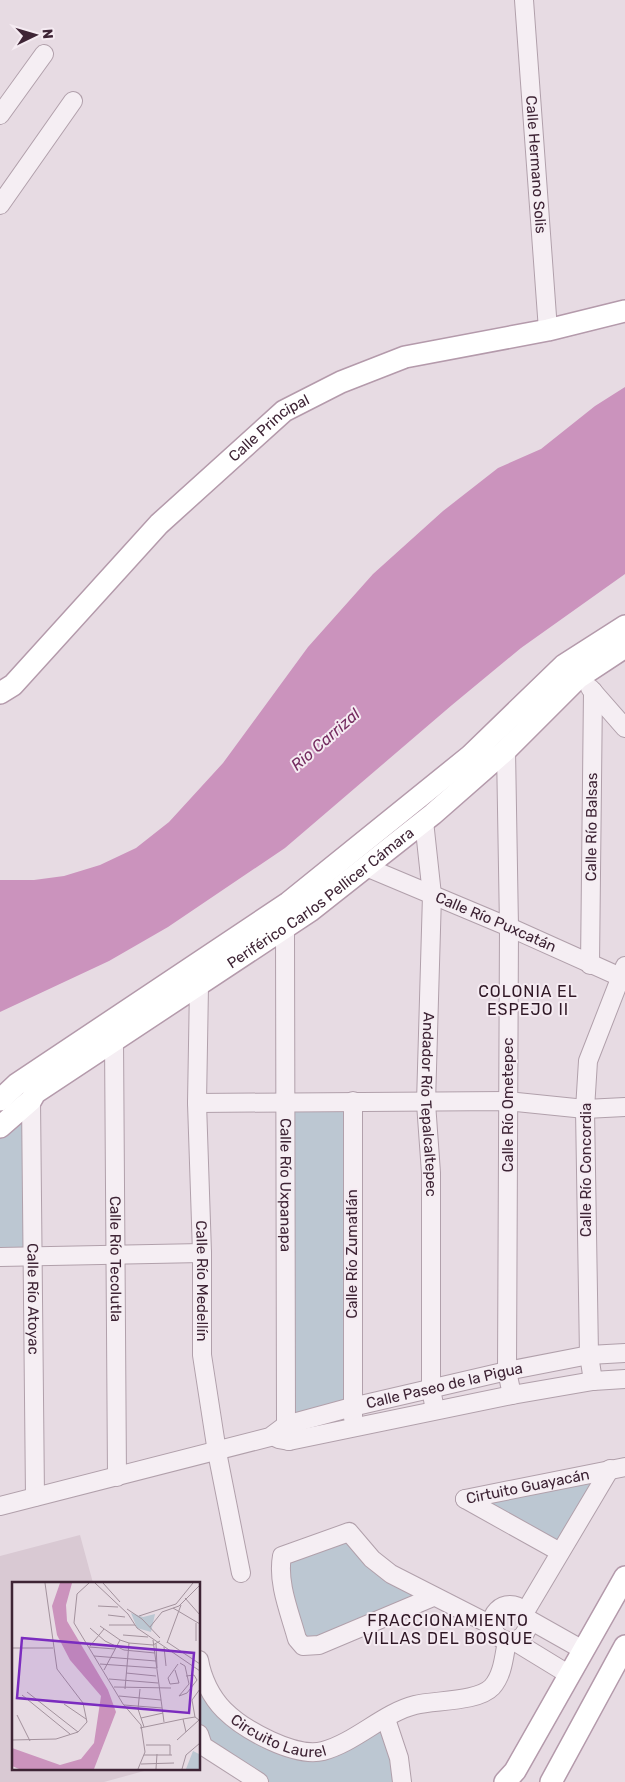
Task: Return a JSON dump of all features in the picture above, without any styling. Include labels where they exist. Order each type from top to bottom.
[{"type":"main road","name":"Calle Principal","points":[[0,693],[13,685],[159,524],[284,411],[341,382],[405,357],[548,330],[625,311]]},
{"type":"main road","name":"Periférico Carlos Pellicer Cámara","points":[[0,1100],[17,1084],[288,903],[470,756],[564,665],[625,626]]},
{"type":"main road","name":"Periférico Carlos Pellicer Cámara","points":[[0,1127],[32,1100],[35,1093],[285,929],[366,867],[424,821],[585,685],[625,647]]},
{"type":"main road","points":[[505,1782],[515,1771],[568,1674],[625,1577]]},
{"type":"main road","points":[[551,1782],[625,1646]]},
{"type":"street","name":"Calle Hermano Solis","points":[[524,0],[548,330]]},
{"type":"street","points":[[0,115],[44,54]]},
{"type":"street","points":[[0,205],[73,101]]},
{"type":"street","points":[[585,685],[625,728]]},
{"type":"street","name":"Calle Río Balsas","points":[[585,685],[590,965]]},
{"type":"street","name":"Calle Río Ometepec","points":[[506,750],[509,927],[507,1371],[512,1395]]},
{"type":"street","name":"Andador Río Tepalcaltepec","points":[[424,821],[432,896],[426,1103],[431,1172],[431,1389],[435,1410]]},
{"type":"street","name":"Calle Río Puxcatán","points":[[366,867],[509,927],[590,965],[624,974]]},
{"type":"street","name":"Calle Río Uxpanapa","points":[[285,929],[284,1101],[287,1433]]},
{"type":"street","name":"Calle Río Concordia","points":[[593,1381],[589,1355],[585,1109],[588,1061],[624,974]]},
{"type":"street","name":"Calle Río Medellín","points":[[199,986],[197,1103],[202,1252],[202,1355],[217,1452],[241,1573]]},
{"type":"street","name":"Calle Río Tecolutla","points":[[114,1040],[117,1477]]},
{"type":"street","name":"Calle Río Atoyac","points":[[32,1100],[35,1497]]},
{"type":"street","points":[[197,1103],[284,1101],[507,1102],[585,1109],[625,1107]]},
{"type":"street","name":"Calle Río Zumatlán","points":[[353,1101],[352,1407],[354,1428]]},
{"type":"street","points":[[0,1257],[202,1252]]},
{"type":"street","name":"Calle Paseo de la Pigua","points":[[0,1506],[287,1433],[352,1407],[507,1371],[589,1355],[625,1353]]},
{"type":"street","name":"Calle Paseo de la Pigua","points":[[287,1433],[354,1428],[512,1395],[593,1381],[625,1379]]},
{"type":"street","name":"Cirtuito Guayacán","points":[[560,1552],[465,1499],[617,1468]]},
{"type":"street","name":"Cirtuito Guayacán","points":[[527,1616],[560,1552],[617,1468]]},
{"type":"street","points":[[433,1597],[319,1645],[303,1646],[297,1639],[282,1584],[280,1568],[282,1556],[349,1532],[372,1559],[390,1574],[492,1626],[500,1638],[510,1641],[568,1674]]},
{"type":"street","points":[[492,1626],[492,1619],[500,1607],[514,1604],[527,1616],[583,1650]]},
{"type":"street","points":[[510,1641],[526,1633],[527,1616]]},
{"type":"street","name":"Circuito Laurel","points":[[200,1664],[206,1685],[224,1710],[254,1732],[278,1744],[306,1752],[322,1751],[348,1741],[413,1706],[479,1695],[491,1688],[499,1676],[510,1641]]},
{"type":"street","points":[[386,1719],[399,1758],[402,1782]]},
{"type":"street","points":[[200,1737],[203,1746],[259,1782]]},
{"type":"shaded area","points":[[31,1100],[33,1255],[0,1257],[0,1127]]},
{"type":"shaded area","points":[[284,1101],[353,1101],[352,1407],[286,1425]]},
{"type":"shaded area","points":[[610,1469],[560,1552],[465,1499]]},
{"type":"shaded area","points":[[349,1532],[433,1597],[303,1646],[282,1556]]},
{"type":"shaded area","points":[[80,1535],[93,1582],[12,1582],[12,1770],[144,1771],[104,1782],[0,1782],[0,1556]]},
{"type":"shaded area","points":[[200,1662],[224,1710],[306,1752],[386,1719],[402,1782],[259,1782],[200,1735]]},
{"type":"water","name":"Rio Carrizal","points":[[625,387],[625,574],[521,648],[285,848],[168,927],[109,961],[0,1012],[0,880],[34,880],[64,876],[100,865],[136,848],[169,822],[223,763],[308,647],[373,574],[443,511],[498,468],[541,449],[595,406]]},
{"type":"district","name":"COLONIA EL ESPEJO II","points":[[528,1000]]},
{"type":"district","name":"FRACCIONAMIENTO VILLAS DEL BOSQUE","points":[[448,1629]]}]
